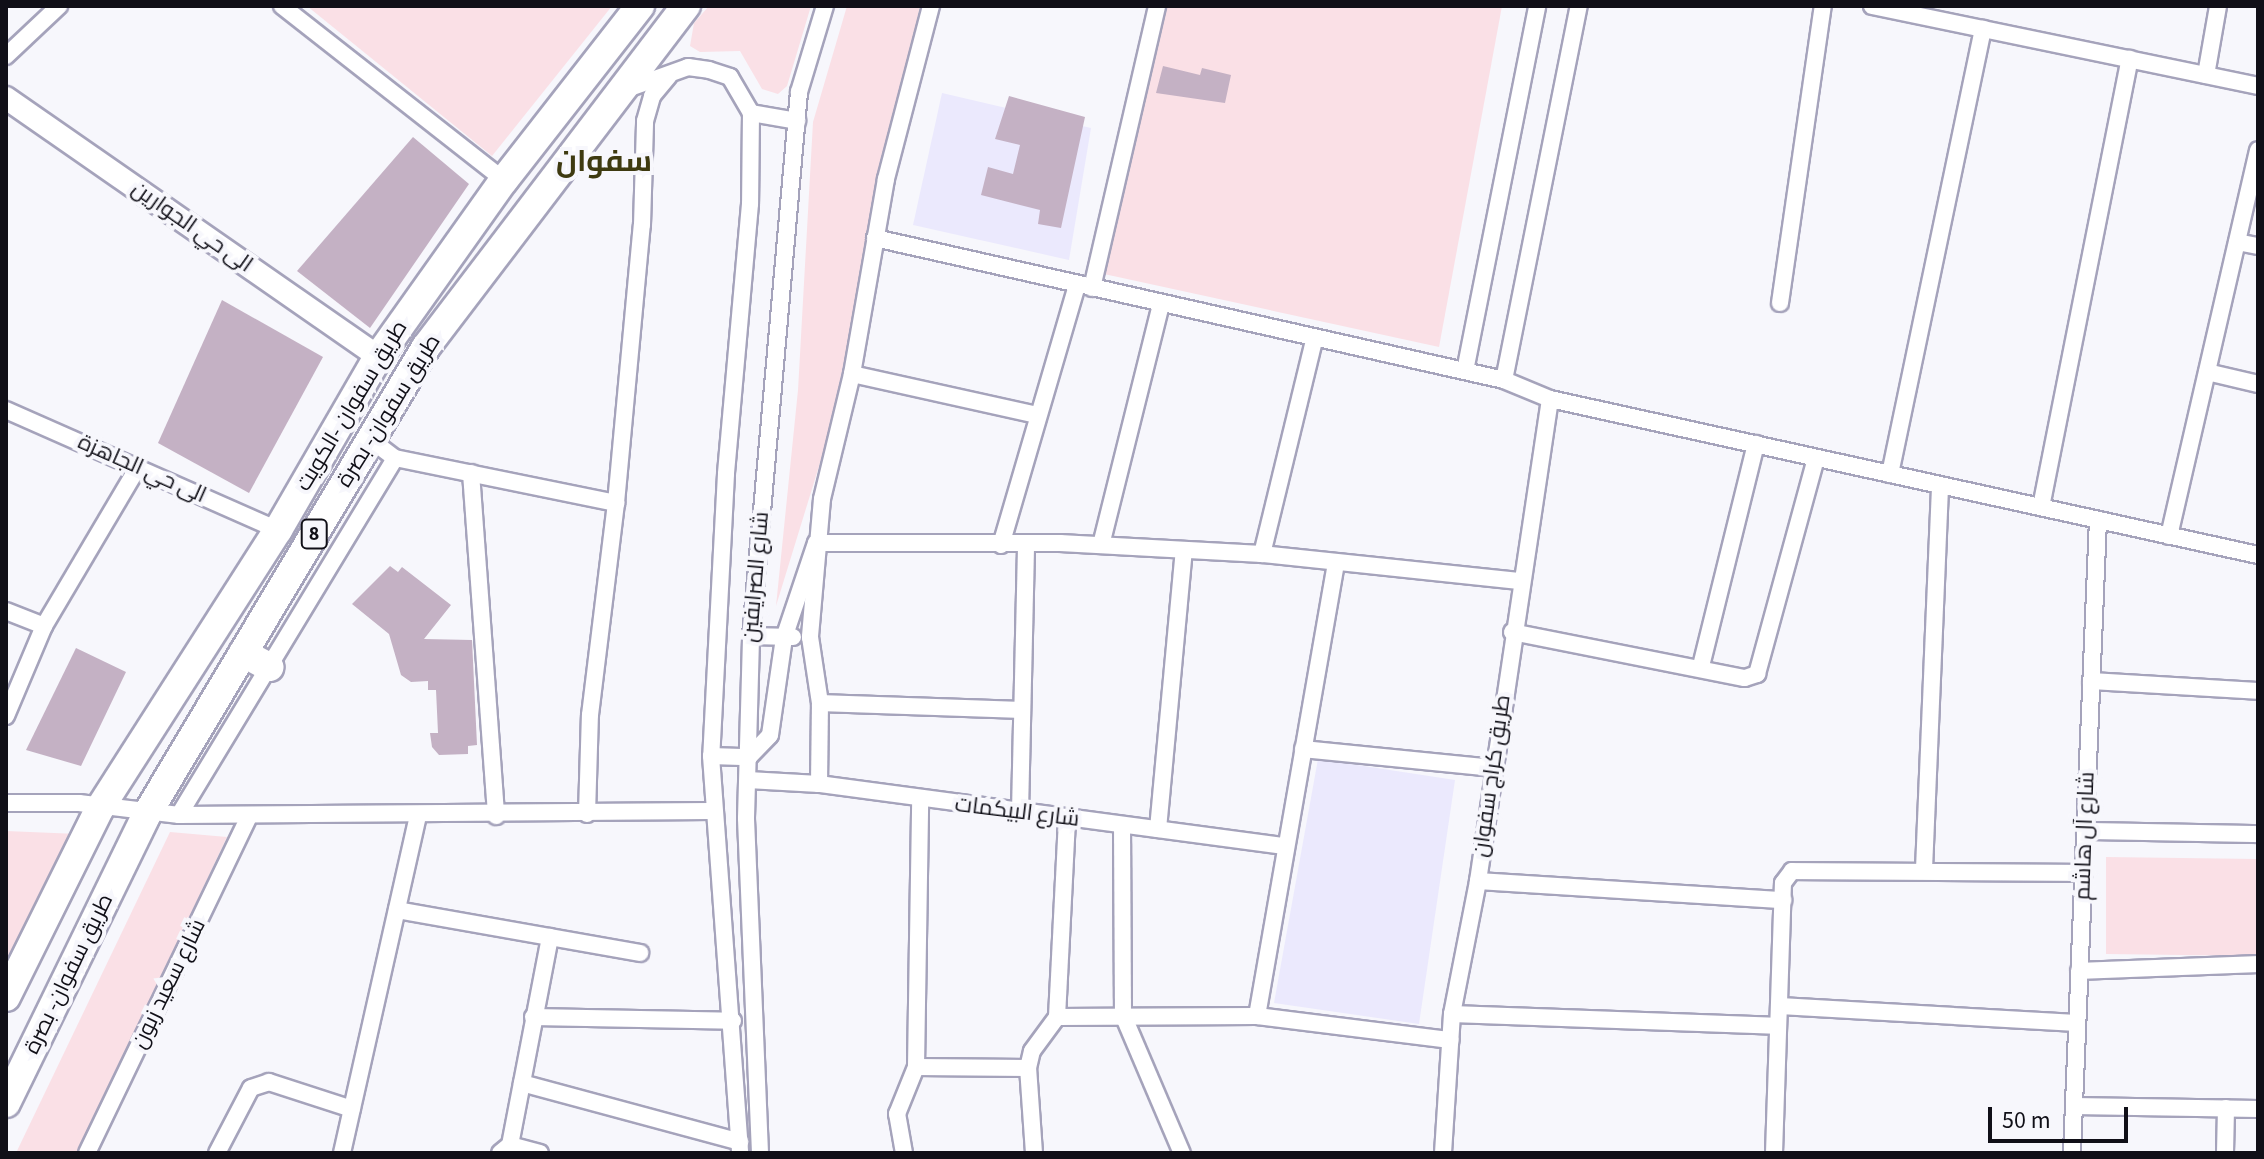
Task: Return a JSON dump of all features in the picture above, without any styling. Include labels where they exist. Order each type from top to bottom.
[{"type":"highway","name":"طريق سفوان -الكويت","points":[[6,997],[100,808],[278,530],[378,357],[504,180],[640,6]]},
{"type":"highway","name":"طريق سفوان- بصرة","points":[[6,1103],[147,814],[426,347],[686,6]]},
{"type":"highway","points":[[581,83],[589,97],[612,100]]},
{"type":"highway","points":[[560,109],[575,112],[589,131]]},
{"type":"highway","points":[[243,653],[269,667]]},
{"type":"main road","name":"الى حي الجوارين","points":[[6,98],[378,357]]},
{"type":"street","points":[[6,56],[59,6]]},
{"type":"street","points":[[282,6],[504,180]]},
{"type":"street","name":"شارع الصرايفين","points":[[760,1153],[748,780],[751,636],[799,92],[825,6]]},
{"type":"street","points":[[711,756],[749,757],[770,735],[784,638],[816,543],[852,374],[875,238],[931,6]]},
{"type":"street","points":[[1001,545],[1037,415],[1084,287],[1157,6]]},
{"type":"street","points":[[1465,371],[1537,6]]},
{"type":"street","points":[[1504,380],[1579,6]]},
{"type":"street","points":[[1780,303],[1823,6]]},
{"type":"street","points":[[1872,6],[2258,86]]},
{"type":"street","points":[[2206,75],[2218,6]]},
{"type":"street","points":[[1890,474],[1983,29]]},
{"type":"street","points":[[2041,507],[2130,59]]},
{"type":"street","points":[[612,100],[688,67],[730,77],[751,113],[797,121]]},
{"type":"street","points":[[587,814],[590,715],[616,503],[642,225],[645,121],[652,96],[669,76]]},
{"type":"street","name":"شارع الصرايفين","points":[[740,1148],[733,1021],[711,811],[711,756],[751,113]]},
{"type":"street","points":[[2169,536],[2258,150]]},
{"type":"street","points":[[875,238],[1314,341],[1504,380],[1550,399],[2258,555]]},
{"type":"street","points":[[2237,242],[2258,246]]},
{"type":"street","points":[[1101,545],[1161,304]]},
{"type":"street","points":[[1262,554],[1314,341]]},
{"type":"street","points":[[2207,372],[2258,384]]},
{"type":"street","points":[[852,374],[1037,415]]},
{"type":"street","name":"طريق كراج سفوان","points":[[1443,1153],[1452,1014],[1478,881],[1512,632],[1550,399]]},
{"type":"street","name":"الى حي الجاهزة","points":[[6,410],[278,530]]},
{"type":"street","points":[[371,440],[395,458],[616,503]]},
{"type":"street","points":[[1701,666],[1756,444]]},
{"type":"street","points":[[179,815],[395,458]]},
{"type":"street","points":[[1512,632],[1701,666],[1745,678],[1757,674],[1763,663],[1816,458]]},
{"type":"street","points":[[6,716],[44,626],[138,467]]},
{"type":"street","points":[[471,473],[496,816]]},
{"type":"street","points":[[1924,869],[1940,485]]},
{"type":"street","name":"شارع آل هاشم","points":[[2072,1153],[2098,520]]},
{"type":"street","points":[[816,543],[1101,545],[1262,554],[1336,565],[1521,581]]},
{"type":"street","points":[[816,543],[810,637],[820,703],[819,784]]},
{"type":"street","points":[[1020,812],[1026,544]]},
{"type":"street","points":[[1158,829],[1184,550]]},
{"type":"street","points":[[1257,1016],[1336,565]]},
{"type":"street","points":[[6,611],[44,626]]},
{"type":"street","points":[[751,636],[810,637]]},
{"type":"street","points":[[2091,681],[2258,691]]},
{"type":"street","points":[[820,703],[1022,710]]},
{"type":"street","points":[[1303,749],[1493,768]]},
{"type":"street","name":"شارع البيكمات","points":[[748,780],[819,784],[920,800],[1286,846]]},
{"type":"street","points":[[904,1153],[897,1114],[916,1067],[920,800]]},
{"type":"street","points":[[6,803],[179,815],[418,817],[711,811]]},
{"type":"street","name":"شارع سعيد زبون","points":[[87,1153],[250,815]]},
{"type":"street","points":[[342,1153],[418,817]]},
{"type":"street","points":[[1034,1153],[1028,1068],[1032,1051],[1057,1017],[1067,818]]},
{"type":"street","points":[[1122,825],[1123,1015],[1182,1153]]},
{"type":"street","points":[[2085,831],[2258,834]]},
{"type":"street","points":[[1791,1153],[1774,1153],[1775,1026],[1780,1006],[1783,883],[1792,871],[1924,869],[2084,873]]},
{"type":"street","points":[[1478,881],[1783,900]]},
{"type":"street","points":[[397,910],[640,953]]},
{"type":"street","points":[[540,1153],[505,1149],[522,1083],[550,937]]},
{"type":"street","points":[[724,940],[754,938]]},
{"type":"street","points":[[2079,971],[2258,964]]},
{"type":"street","points":[[1780,1006],[2077,1023]]},
{"type":"street","points":[[1452,1014],[1775,1026]]},
{"type":"street","points":[[1057,1017],[1257,1016],[1451,1040]]},
{"type":"street","points":[[533,1017],[733,1021]]},
{"type":"street","points":[[916,1067],[1028,1068]]},
{"type":"street","points":[[217,1153],[251,1088],[269,1082],[352,1109]]},
{"type":"street","points":[[522,1083],[740,1148]]},
{"type":"street","points":[[2074,1106],[2258,1109]]},
{"type":"street","points":[[2225,1153],[2226,1108]]},
{"type":"shaded area","points":[[307,6],[612,6],[492,156]]},
{"type":"shaded area","points":[[709,6],[811,6],[787,86],[778,94],[762,89],[740,51],[700,52],[690,46],[694,23]]},
{"type":"shaded area","points":[[847,6],[920,6],[828,437],[776,606],[798,390],[813,122]]},
{"type":"shaded area","points":[[1163,6],[1502,6],[1439,347],[1104,274]]},
{"type":"shaded area","points":[[942,93],[1091,128],[1069,260],[913,225]]},
{"type":"shaded area","points":[[1318,759],[1455,780],[1419,1024],[1274,1003]]},
{"type":"shaded area","points":[[6,831],[78,834],[6,972]]},
{"type":"shaded area","points":[[170,832],[227,837],[78,1153],[16,1153]]},
{"type":"shaded area","points":[[2106,857],[2258,859],[2258,956],[2106,954]]},
{"type":"building","points":[[1163,66],[1200,75],[1202,68],[1231,75],[1225,103],[1156,93]]},
{"type":"building","points":[[1009,96],[1085,117],[1061,228],[1038,224],[1040,210],[981,195],[988,167],[1013,174],[1020,145],[995,139]]},
{"type":"building","points":[[413,137],[469,184],[370,328],[297,271]]},
{"type":"building","points":[[222,300],[323,357],[249,493],[158,443]]},
{"type":"building","points":[[390,566],[398,572],[402,567],[451,605],[424,639],[472,640],[477,745],[468,746],[468,754],[439,755],[432,747],[430,733],[438,733],[436,690],[428,690],[428,681],[411,682],[401,675],[389,634],[352,604]]},
{"type":"building","points":[[76,648],[126,672],[81,766],[26,750]]},
{"type":"district","name":"سفوان","points":[[604,162]]}]
